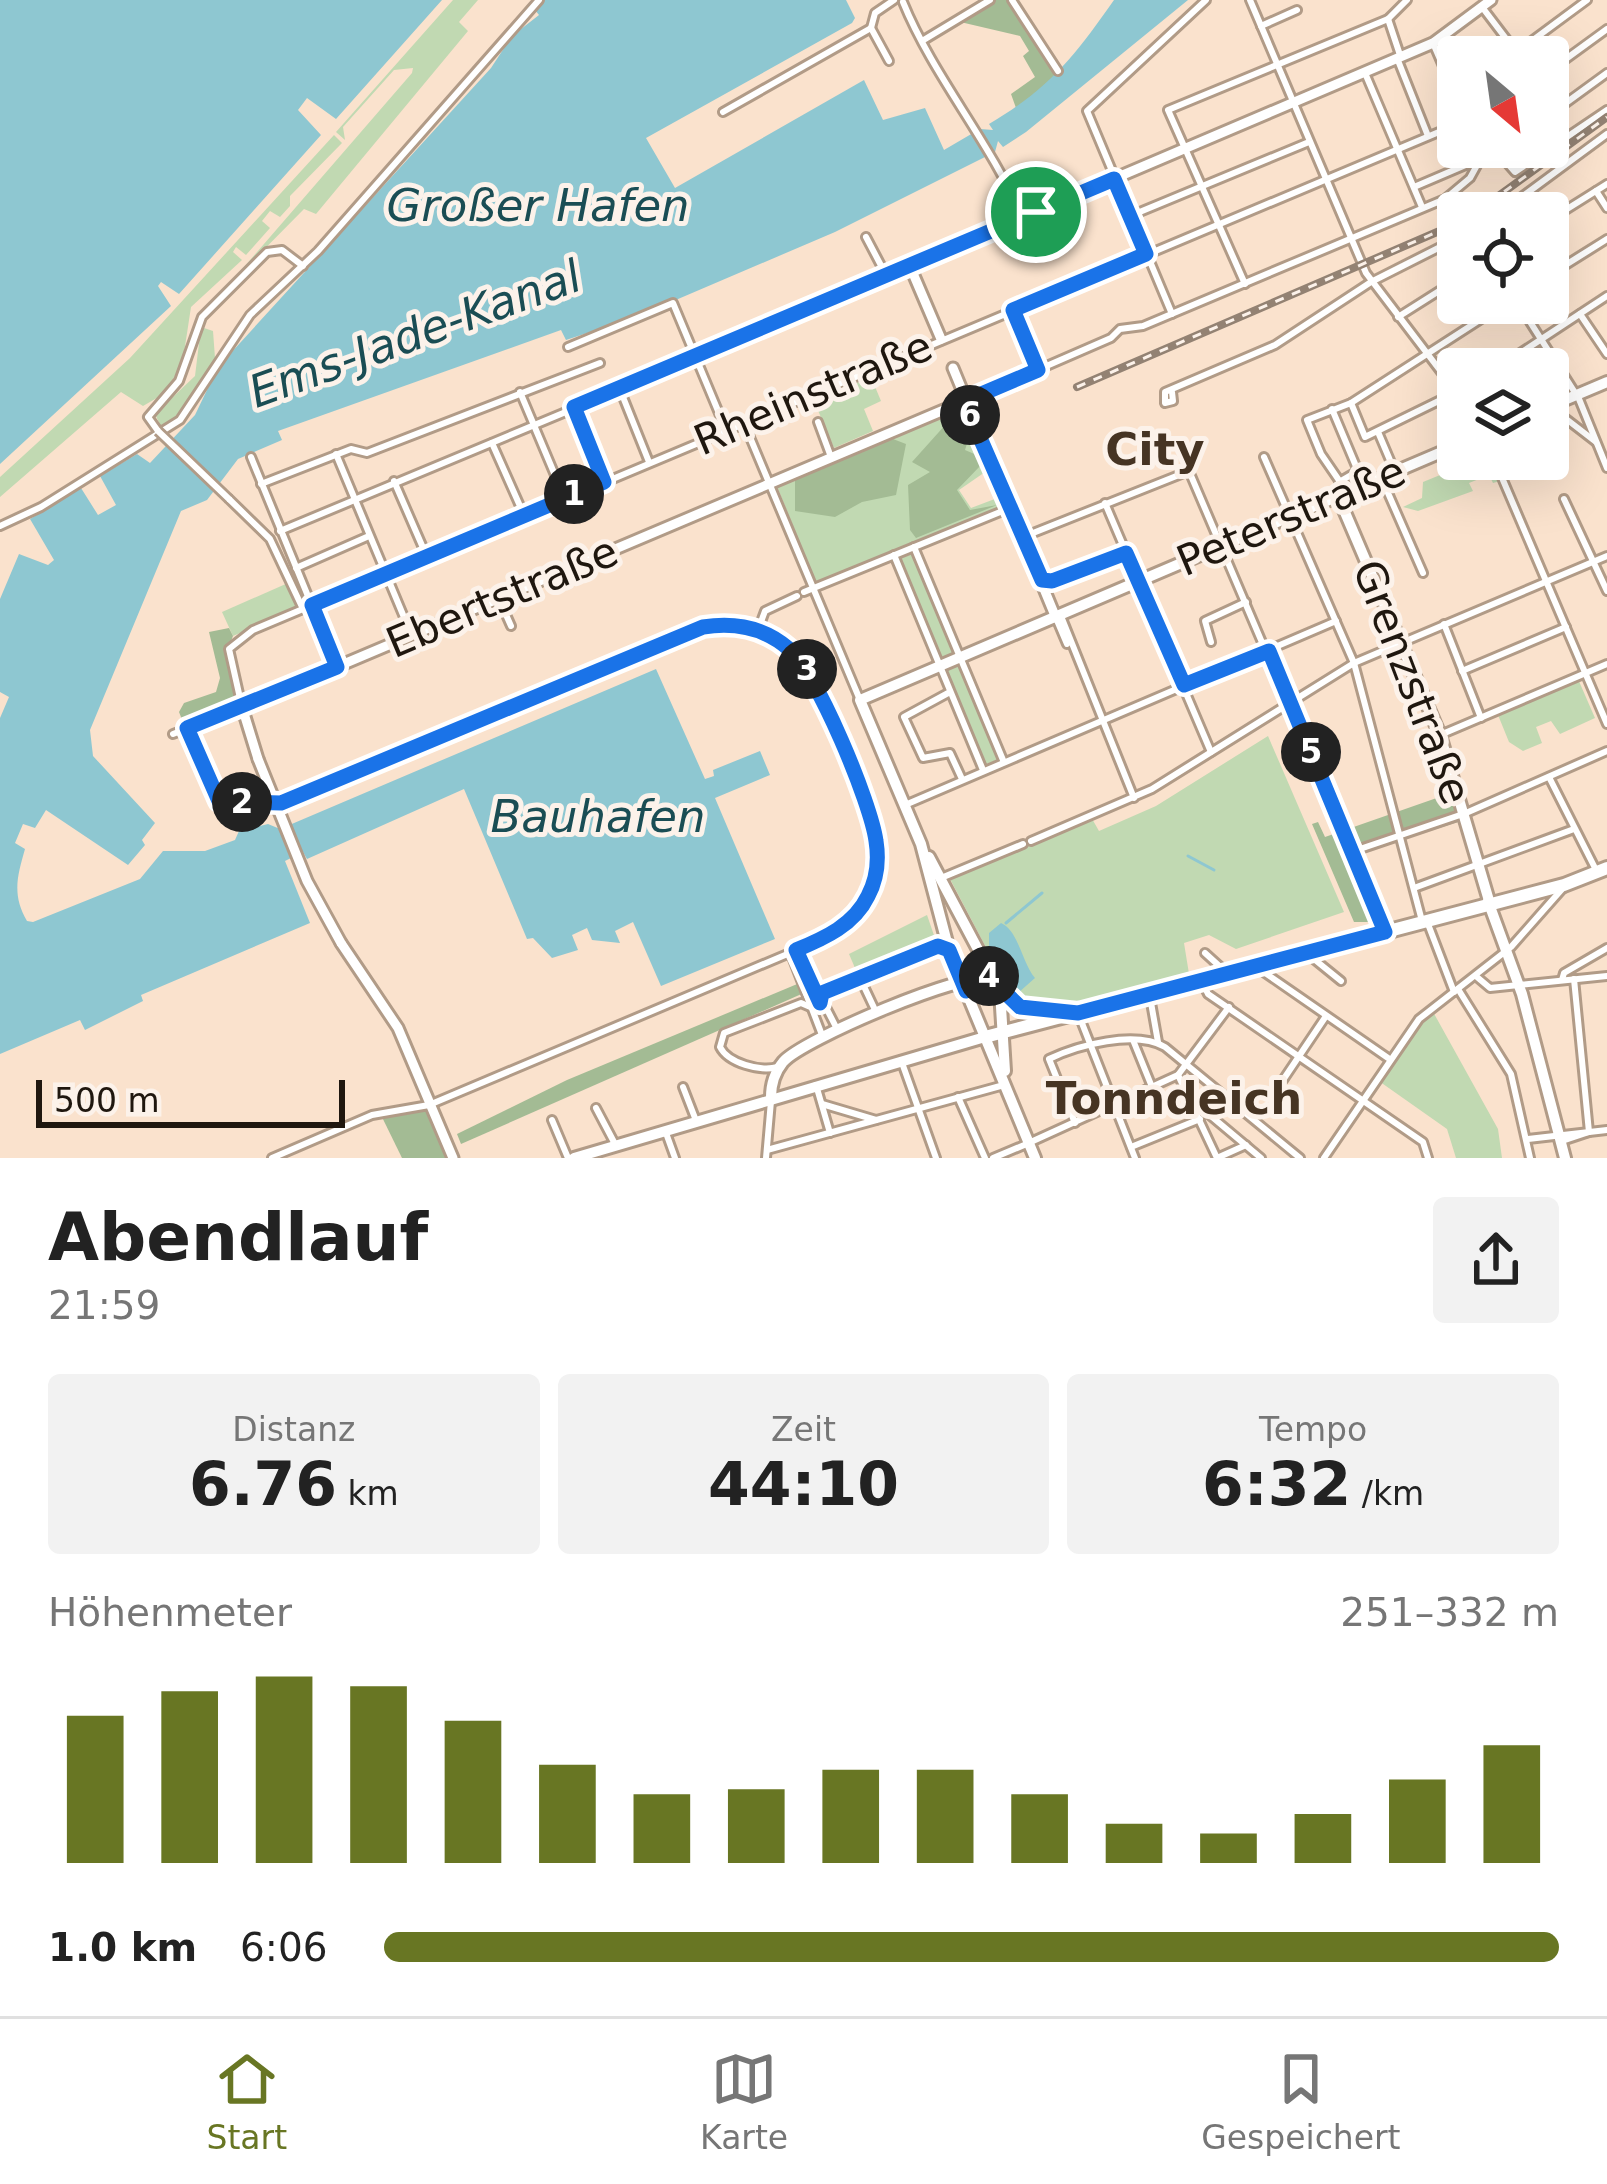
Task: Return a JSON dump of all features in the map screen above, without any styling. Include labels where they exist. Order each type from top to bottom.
[{"type":"main road","points":[[1569,398],[1607,382]]},
{"type":"main road","name":"Peterstraße","points":[[860,700],[1342,490],[1437,455]]},
{"type":"main road","name":"Grenzstraße","points":[[1342,490],[1440,735],[1519,984],[1565,1158]]},
{"type":"main road","points":[[860,700],[921,844],[998,986],[1004,1032],[1002,1064],[1031,1142]]},
{"type":"main road","points":[[921,844],[949,950],[1038,1158]]},
{"type":"main road","points":[[571,1158],[901,1059],[1561,886],[1596,868]]},
{"type":"main road","points":[[771,1097],[783,1063],[821,1039],[964,985],[978,975],[1027,1010],[1078,1013]]},
{"type":"main road","points":[[970,1042],[992,1054]]},
{"type":"street","points":[[0,526],[41,508],[176,424],[239,327],[306,264],[539,0]]},
{"type":"street","points":[[889,61],[871,28],[875,13],[903,0],[1022,217]]},
{"type":"street","points":[[922,41],[990,0]]},
{"type":"street","points":[[1012,0],[1058,71]]},
{"type":"street","points":[[1172,314],[1087,111],[1206,0]]},
{"type":"street","points":[[1250,0],[1363,268],[1437,362]]},
{"type":"street","points":[[1245,284],[1168,110],[1388,19],[1407,0]]},
{"type":"street","points":[[1540,36],[1587,0]]},
{"type":"street","points":[[280,530],[912,268],[1365,73],[1433,43],[1487,3],[1505,36]]},
{"type":"street","points":[[1261,26],[1297,10]]},
{"type":"street","points":[[1388,19],[1429,136]]},
{"type":"street","points":[[723,112],[871,28]]},
{"type":"street","points":[[1569,57],[1607,29]]},
{"type":"street","points":[[1433,43],[1437,52]]},
{"type":"street","points":[[1365,73],[1423,208]]},
{"type":"street","points":[[1569,101],[1607,73]]},
{"type":"street","points":[[1569,136],[1607,110]]},
{"type":"street","name":"Rheinstraße","points":[[242,706],[229,657],[232,643],[307,607],[1437,133]]},
{"type":"street","points":[[1528,192],[1607,134]]},
{"type":"street","points":[[1130,216],[1309,142]]},
{"type":"street","points":[[1414,187],[1459,168]]},
{"type":"street","name":"Ebertstraße","points":[[173,734],[1038,370],[1111,338],[1120,329],[1172,314],[1350,240],[1423,208],[1465,184],[1476,168]]},
{"type":"street","points":[[1569,208],[1607,184]]},
{"type":"street","points":[[1596,191],[1607,208]]},
{"type":"street","points":[[866,237],[886,275]]},
{"type":"street","points":[[1569,263],[1607,239]]},
{"type":"street","points":[[1172,392],[1284,341],[1371,282],[1437,249]]},
{"type":"street","points":[[306,264],[282,250],[267,252],[202,317],[179,381],[148,415],[270,539],[337,667]]},
{"type":"street","points":[[293,258],[295,274]]},
{"type":"street","points":[[912,268],[940,339]]},
{"type":"street","points":[[1398,317],[1437,292]]},
{"type":"street","points":[[1527,348],[1607,296]]},
{"type":"street","points":[[568,346],[673,303],[726,430]]},
{"type":"street","points":[[1013,310],[1038,370]]},
{"type":"street","points":[[1580,314],[1607,354]]},
{"type":"street","points":[[1342,490],[1358,471],[1332,409],[1351,403],[1473,324]]},
{"type":"street","points":[[1532,324],[1576,395],[1607,468]]},
{"type":"street","points":[[261,484],[351,449],[367,453],[601,364]]},
{"type":"street","points":[[952,368],[1134,798]]},
{"type":"street","points":[[619,387],[649,463]]},
{"type":"street","points":[[520,392],[565,499]]},
{"type":"street","points":[[1351,403],[1365,437],[1437,402]]},
{"type":"street","points":[[574,407],[604,482]]},
{"type":"street","name":"Grenzstraße","points":[[1332,409],[1307,420],[1342,490]]},
{"type":"street","points":[[1569,421],[1596,442]]},
{"type":"street","points":[[818,422],[831,457]]},
{"type":"street","points":[[744,424],[860,700]]},
{"type":"street","points":[[1378,431],[1395,472]]},
{"type":"street","points":[[492,442],[524,515]]},
{"type":"street","points":[[336,454],[411,635]]},
{"type":"street","points":[[251,457],[307,607]]},
{"type":"street","points":[[1264,457],[1354,663],[1425,921],[1456,991],[1511,1074],[1530,1158]]},
{"type":"street","points":[[1023,537],[1188,470],[1385,932]]},
{"type":"street","points":[[1382,478],[1423,573]]},
{"type":"street","points":[[1503,480],[1607,724]]},
{"type":"street","points":[[394,481],[427,556]]},
{"type":"street","points":[[1564,499],[1607,591]]},
{"type":"street","points":[[1105,503],[1210,752]]},
{"type":"street","points":[[758,630],[765,610],[1010,508]]},
{"type":"street","points":[[296,568],[369,536]]},
{"type":"street","points":[[914,548],[1004,761]]},
{"type":"street","points":[[1042,580],[1061,578],[1126,553]]},
{"type":"street","points":[[894,555],[982,770]]},
{"type":"street","points":[[941,878],[1134,798],[1354,663],[1607,556]]},
{"type":"street","points":[[1211,642],[1205,621],[1246,602]]},
{"type":"street","points":[[904,805],[1336,621]]},
{"type":"street","points":[[1444,624],[1481,718]]},
{"type":"street","points":[[187,728],[219,801],[281,803],[703,627],[758,630],[782,644],[808,671],[873,822],[877,844],[874,881],[845,925],[794,951],[434,1102],[372,1115],[272,1158]]},
{"type":"street","points":[[1462,671],[1566,627]]},
{"type":"street","points":[[1440,735],[1607,664]]},
{"type":"street","points":[[950,692],[904,716],[923,758],[950,752],[964,778]]},
{"type":"street","points":[[242,706],[307,881],[341,943],[393,1019],[434,1102],[453,1158]]},
{"type":"street","points":[[1352,853],[1462,814],[1607,751]]},
{"type":"street","points":[[1549,777],[1596,868]]},
{"type":"street","points":[[1413,888],[1479,868],[1574,829]]},
{"type":"street","points":[[1326,1157],[1419,1018],[1477,977],[1561,886]]},
{"type":"street","points":[[932,947],[943,931]]},
{"type":"street","points":[[818,1006],[822,993],[932,947],[949,950]]},
{"type":"street","points":[[1562,980],[1564,973],[1607,947]]},
{"type":"street","points":[[794,951],[818,1006],[824,1028],[821,1039]]},
{"type":"street","points":[[1308,951],[1341,981]]},
{"type":"street","points":[[1204,953],[1227,973]]},
{"type":"street","points":[[1257,965],[1388,1058]]},
{"type":"street","points":[[1477,977],[1490,988],[1607,976]]},
{"type":"street","points":[[860,977],[878,1015]]},
{"type":"street","points":[[1574,979],[1589,1132]]},
{"type":"street","points":[[1204,980],[1218,999],[1423,1142],[1428,1158]]},
{"type":"street","points":[[1149,994],[1158,1042],[1182,1072],[1300,1158]]},
{"type":"street","points":[[783,1063],[765,1070],[727,1058],[720,1047],[723,1035],[801,1003],[818,1006],[840,1031]]},
{"type":"street","points":[[958,1096],[989,1158],[1114,1107],[1182,1072],[1229,1007]]},
{"type":"street","points":[[1078,1013],[1135,1158]]},
{"type":"street","points":[[1283,1080],[1326,1016]]},
{"type":"street","points":[[1133,1040],[1153,1088]]},
{"type":"street","points":[[1075,1123],[1050,1058],[1088,1046],[1158,1042]]},
{"type":"street","points":[[901,1059],[936,1158]]},
{"type":"street","points":[[1182,1072],[1216,1158],[1246,1145]]},
{"type":"street","points":[[815,1084],[830,1133]]},
{"type":"street","points":[[771,1097],[766,1154],[1004,1084]]},
{"type":"street","points":[[683,1087],[695,1118]]},
{"type":"street","points":[[1192,1101],[1261,1158]]},
{"type":"street","points":[[822,1104],[878,1121]]},
{"type":"street","points":[[596,1108],[615,1144]]},
{"type":"street","points":[[1130,1148],[1200,1119]]},
{"type":"street","points":[[552,1120],[571,1158]]},
{"type":"street","points":[[664,1128],[675,1158]]},
{"type":"street","points":[[1527,1139],[1607,1130]]},
{"type":"street","points":[[297,1147],[299,1158]]},
{"type":"green space","points":[[453,0],[478,0],[459,22],[468,31],[316,214],[304,209],[225,289],[412,73],[413,68],[394,70],[343,127],[345,140],[336,132]]},
{"type":"green space","points":[[992,0],[1010,0],[1058,77],[1016,108],[1011,94],[1035,77],[1023,56],[1029,51],[1020,36],[956,21]]},
{"type":"green space","points":[[334,135],[342,143],[290,196],[290,206],[280,217],[270,211],[262,221],[270,228],[246,255],[236,247],[233,252],[242,260],[191,307],[182,366],[162,395],[143,406],[121,392],[0,497],[0,477],[130,358]]},
{"type":"green space","points":[[201,327],[213,331],[215,358],[189,406],[162,429],[155,414],[195,376]]},
{"type":"green space","points":[[871,377],[881,401],[864,409],[873,431],[834,448],[814,401]]},
{"type":"green space","points":[[956,410],[965,414],[988,470],[959,490],[971,508],[1000,497],[1003,507],[817,585],[776,484]]},
{"type":"green space","points":[[958,422],[970,434],[965,450],[979,456],[981,465],[957,490],[970,510],[997,505],[916,538],[910,530],[908,485],[930,472],[912,462],[947,423]]},
{"type":"green space","points":[[893,439],[906,444],[896,495],[862,502],[835,517],[795,511],[795,479]]},
{"type":"green space","points":[[1437,476],[1437,480],[1476,480],[1469,483],[1473,491],[1418,511],[1403,507],[1422,498],[1423,482]]},
{"type":"green space","points":[[914,553],[957,656],[939,663],[897,560]]},
{"type":"green space","points":[[288,583],[299,607],[233,636],[222,612]]},
{"type":"green space","points":[[229,628],[233,636],[225,656],[239,703],[185,727],[179,712],[184,703],[216,692],[220,678],[209,632]]},
{"type":"green space","points":[[959,661],[999,759],[981,766],[941,668]]},
{"type":"green space","points":[[1578,679],[1595,718],[1560,734],[1551,721],[1536,727],[1542,743],[1523,751],[1509,742],[1498,715]]},
{"type":"green space","points":[[1268,736],[1344,912],[1236,949],[1209,935],[1184,943],[1190,980],[1076,1008],[1024,1002],[1004,982],[949,877],[1091,817],[1099,831],[1156,806]]},
{"type":"green space","points":[[1451,793],[1458,822],[1360,853],[1383,910],[1371,922],[1354,922],[1312,824],[1318,822],[1325,837]]},
{"type":"green space","points":[[927,915],[937,944],[858,975],[849,954]]},
{"type":"green space","points":[[802,982],[806,992],[461,1144],[457,1134],[567,1080]]},
{"type":"green space","points":[[1432,1010],[1498,1129],[1502,1158],[1456,1158],[1447,1129],[1376,1079],[1397,1045]]},
{"type":"green space","points":[[429,1106],[447,1158],[402,1158],[380,1113]]},
{"type":"water","points":[[0,0],[442,0],[336,119],[307,98],[298,110],[321,135],[179,294],[161,282],[158,286],[171,306],[0,464]]},
{"type":"water","points":[[544,0],[846,0],[855,18],[852,23],[646,138],[675,188],[864,80],[883,120],[925,108],[944,150],[973,133],[977,139],[983,136],[980,129],[993,130],[989,124],[1059,70],[1114,0],[1188,0],[1026,132],[1003,147],[998,141],[995,152],[835,232],[636,317],[566,340],[561,330],[278,431],[282,440],[238,459],[207,500],[181,511],[90,730],[93,756],[155,823],[142,840],[145,845],[128,865],[46,810],[35,828],[23,824],[15,843],[25,849],[18,877],[19,903],[27,921],[33,922],[140,879],[163,851],[205,851],[235,840],[239,831],[268,824],[280,829],[656,669],[705,779],[714,776],[713,770],[760,751],[770,775],[715,798],[775,939],[661,986],[633,922],[615,931],[620,943],[592,940],[587,928],[572,935],[578,950],[552,958],[533,938],[527,939],[464,789],[307,859],[303,852],[285,861],[310,923],[141,995],[143,1001],[85,1030],[80,1020],[0,1054],[0,718],[9,697],[0,692],[0,599],[19,554],[48,565],[54,560],[30,519],[81,488],[98,515],[116,505],[100,476],[137,454],[150,463],[195,415],[218,367],[491,68],[512,36],[539,15],[535,10]]},
{"type":"water","points":[[1001,923],[1012,932],[1035,978],[1018,993],[1004,971],[1005,958],[989,949],[989,933]]},
{"type":"waterway","points":[[1188,856],[1214,870]]},
{"type":"waterway","points":[[1006,923],[1042,893]]},
{"type":"railway","points":[[1504,192],[1607,117]]},
{"type":"railway","points":[[1077,387],[1437,232]]},
{"type":"district","name":"City","points":[[1155,449]]},
{"type":"district","name":"Tonndeich","points":[[1174,1098]]},
{"type":"route","points":[[1114,179],[1146,254],[1013,310],[1038,370],[965,401],[1042,580],[1052,581],[1126,553],[1184,685],[1269,651],[1385,932],[1078,1013],[1027,1010],[1005,996],[988,976],[978,975],[966,991],[949,950],[938,946],[822,993],[820,1003],[796,950],[845,925],[868,897],[878,857],[873,822],[808,671],[782,644],[743,626],[703,627],[281,803],[219,801],[187,728],[337,667],[312,605],[604,482],[574,407],[1036,212],[1114,179]]},
{"type":"water label","name":"Großer Hafen","points":[[538,205]]},
{"type":"water label","name":"Ems-Jade-Kanal","points":[[415,334]]},
{"type":"water label","name":"Bauhafen","points":[[598,816]]}]
